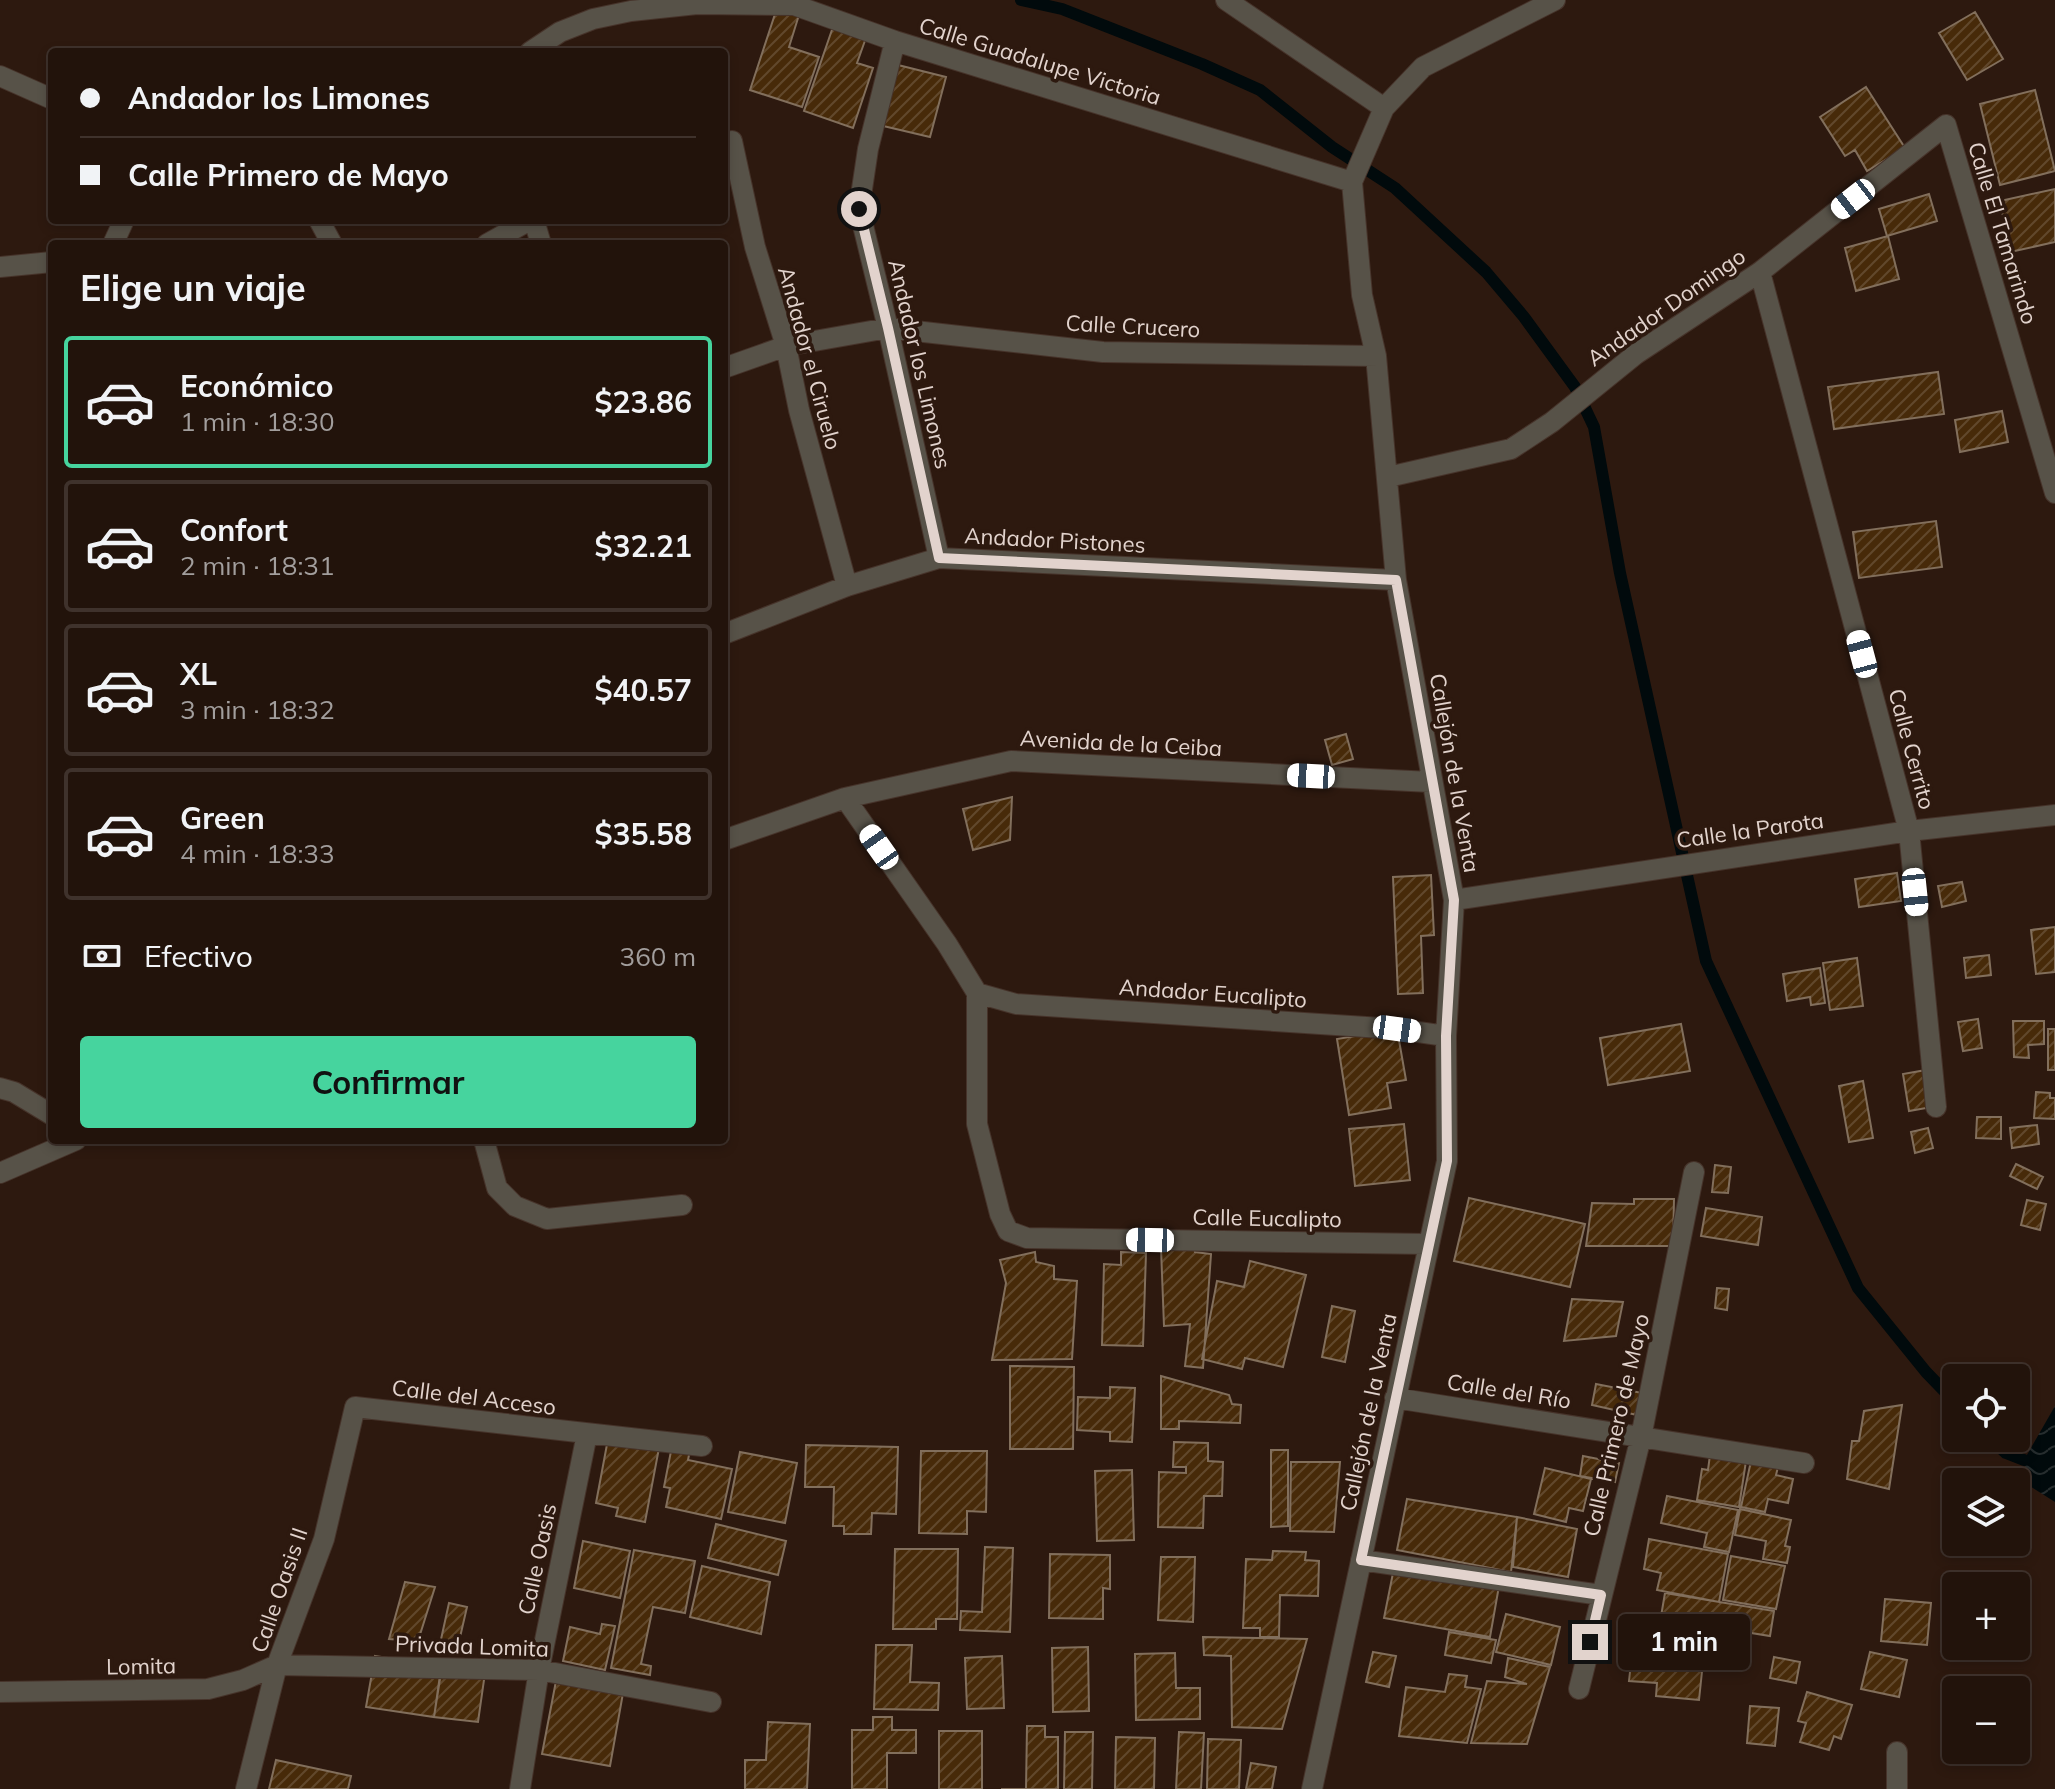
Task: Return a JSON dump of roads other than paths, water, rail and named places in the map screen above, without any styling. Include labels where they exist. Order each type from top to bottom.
[{"type":"street","points":[[1219,0],[1226,0],[1384,108]]},
{"type":"street","name":"Callejón de la Venta","points":[[1312,1789],[1447,1161],[1446,1036],[1454,900],[1396,580],[1376,356],[1362,295],[1354,177],[1384,108],[1423,67],[1555,0]]},
{"type":"street","name":"Calle Guadalupe Victoria","points":[[536,48],[560,32],[593,19],[631,11],[697,4],[794,5],[895,41],[1354,177]]},
{"type":"street","name":"Andador los Limones","points":[[895,41],[868,149],[859,209],[939,558]]},
{"type":"street","points":[[0,76],[48,97]]},
{"type":"street","name":"Andador Domingo","points":[[1388,477],[1511,449],[1552,422],[1636,354],[1760,272],[1946,125]]},
{"type":"street","name":"Calle El Tamarindo","points":[[1946,125],[2055,493]]},
{"type":"street","name":"Andador el Ciruelo","points":[[732,141],[755,247],[786,346],[799,410],[847,586]]},
{"type":"street","points":[[494,240],[524,224]]},
{"type":"street","points":[[0,267],[48,262]]},
{"type":"street","name":"Calle Cerrito","points":[[1760,272],[1909,831],[1936,1107]]},
{"type":"street","name":"Calle Crucero","points":[[728,367],[786,346],[888,328],[1103,352],[1376,356]]},
{"type":"street","name":"Andador Pistones","points":[[728,632],[847,586],[939,558],[1396,580]]},
{"type":"street","name":"Avenida de la Ceiba","points":[[728,839],[845,798],[1011,761],[1431,782]]},
{"type":"street","points":[[845,798],[947,944],[977,993]]},
{"type":"street","name":"Calle la Parota","points":[[1454,900],[1909,831],[2055,815]]},
{"type":"street","name":"Andador Eucalipto","points":[[977,993],[1016,1004],[1381,1028],[1446,1036]]},
{"type":"street","name":"Calle Eucalipto","points":[[977,993],[977,1124],[1000,1214],[1008,1231],[1027,1238],[1428,1244]]},
{"type":"street","points":[[0,1088],[14,1092],[48,1113]]},
{"type":"street","points":[[0,1173],[67,1144]]},
{"type":"street","points":[[485,1144],[497,1188],[515,1206],[547,1219],[682,1205]]},
{"type":"street","name":"Calle Primero de Mayo","points":[[1579,1689],[1641,1437],[1694,1172]]},
{"type":"street","name":"Calle del Río","points":[[1395,1398],[1804,1463]]},
{"type":"street","name":"Calle del Acceso","points":[[355,1407],[702,1446]]},
{"type":"street","name":"Calle Oasis II","points":[[246,1789],[277,1665],[324,1539],[355,1407]]},
{"type":"street","name":"Calle Oasis","points":[[520,1789],[539,1670],[587,1434]]},
{"type":"street","points":[[1361,1560],[1601,1595]]},
{"type":"street","name":"Privada Lomita","points":[[277,1665],[539,1670],[711,1702]]},
{"type":"street","name":"Lomita","points":[[0,1692],[208,1689],[243,1680],[277,1665]]},
{"type":"street","points":[[1897,1752],[1897,1789]]},
{"type":"water","points":[[2055,1406],[2055,1502],[2030,1486],[2030,1468],[2025,1468],[2024,1460]]},
{"type":"waterway","points":[[1021,0],[1062,9],[1260,90],[1332,147],[1395,188],[1486,272],[1524,317],[1575,387],[1594,427],[1620,573],[1706,961],[1858,1288],[1942,1389]]},
{"type":"waterway","points":[[2005,1452],[2024,1460]]}]
